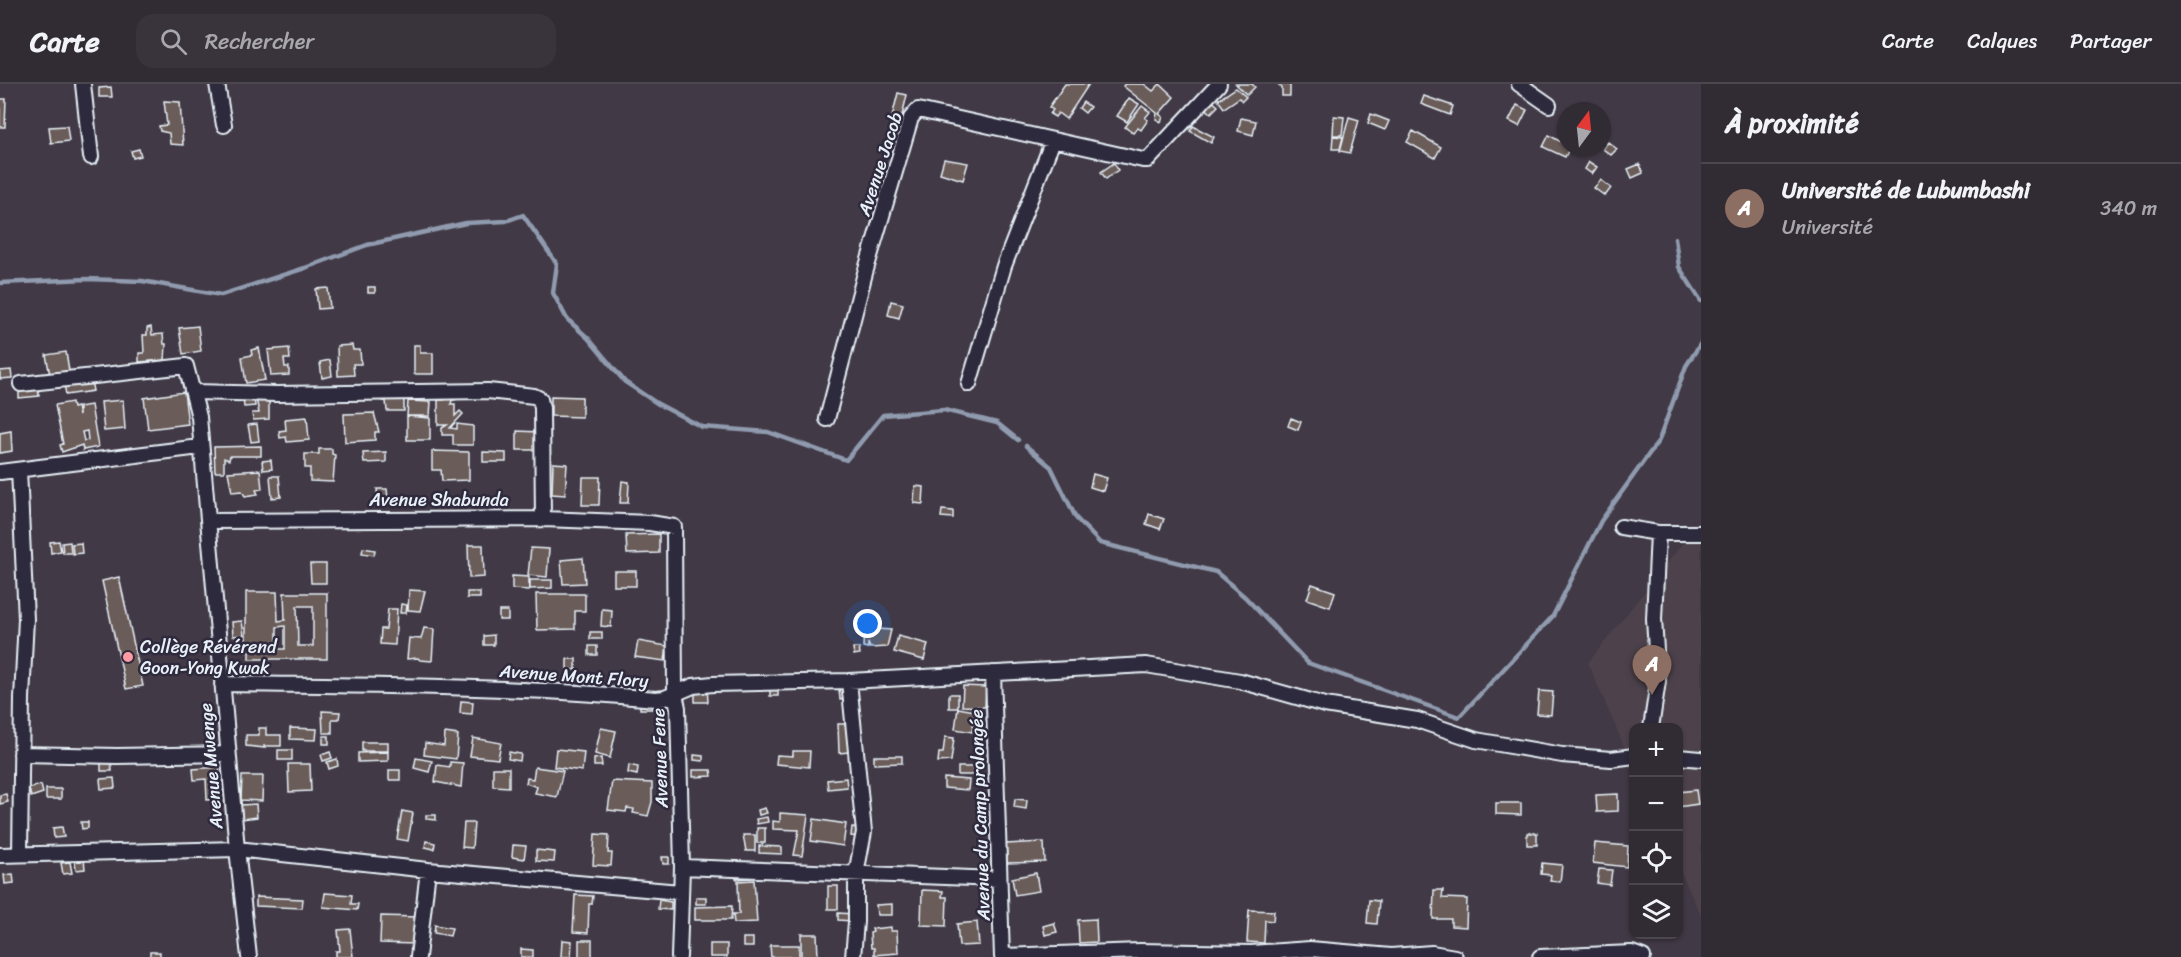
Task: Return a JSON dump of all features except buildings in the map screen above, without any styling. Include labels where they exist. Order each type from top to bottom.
[{"type":"street","points":[[82,84],[91,158]]},
{"type":"street","points":[[217,84],[224,125]]},
{"type":"street","points":[[1519,84],[1549,105]]},
{"type":"street","name":"Avenue Jacob","points":[[827,419],[865,273],[914,114],[918,110],[1148,160],[1214,86]]},
{"type":"street","points":[[969,384],[1004,266],[1053,140]]},
{"type":"street","name":"Avenue Mwenge","points":[[21,384],[186,366],[200,417],[200,447],[209,521],[228,754],[249,957]]},
{"type":"street","points":[[195,392],[277,394],[488,391],[534,396],[540,399],[542,408],[543,519]]},
{"type":"street","points":[[0,472],[200,447]]},
{"type":"street","points":[[19,470],[26,619],[20,854]]},
{"type":"street","name":"Avenue Shabunda","points":[[209,521],[543,519],[669,525]]},
{"type":"street","name":"Avenue Fene","points":[[669,525],[675,532],[675,694],[678,708],[682,867],[679,957]]},
{"type":"street","points":[[1621,527],[1658,533],[1701,533]]},
{"type":"street","points":[[1652,723],[1658,681],[1654,619],[1658,533]]},
{"type":"street","name":"Avenue Mont Flory","points":[[222,684],[436,686],[594,693],[656,699],[693,686],[713,684],[849,681],[1146,665],[1239,681],[1325,705],[1417,720],[1476,740],[1562,755],[1611,759],[1629,757]]},
{"type":"street","name":"Avenue du Camp prolongée","points":[[993,673],[1002,957]]},
{"type":"street","points":[[849,681],[864,824],[856,874],[856,922],[852,957]]},
{"type":"street","points":[[21,754],[228,754]]},
{"type":"street","points":[[1683,758],[1701,759]]},
{"type":"street","points":[[0,855],[237,849],[428,870],[680,892]]},
{"type":"street","points":[[682,867],[856,874],[922,874],[998,879]]},
{"type":"street","points":[[418,957],[428,870]]},
{"type":"street","points":[[1002,957],[1140,951],[1251,953],[1323,949],[1391,956],[1432,953],[1455,957]]},
{"type":"street","points":[[1540,957],[1632,954],[1643,957]]},
{"type":"shaded area","points":[[1701,520],[1701,916],[1683,877],[1683,723],[1629,723],[1629,758],[1588,663]]},
{"type":"waterway","points":[[0,283],[87,279],[142,281],[221,295],[367,245],[466,223],[506,221],[523,215],[557,264],[553,293],[567,319],[588,338],[625,382],[658,404],[702,427],[768,432],[846,460],[883,415],[944,410],[997,423],[1018,440]]},
{"type":"waterway","points":[[1675,238],[1679,267],[1701,301]]},
{"type":"waterway","points":[[1026,446],[1051,467],[1076,518],[1100,543],[1216,572],[1245,597],[1308,663],[1459,717],[1553,616],[1601,521],[1659,440],[1686,366],[1701,343]]},
{"type":"place","name":"Collège Révérend Goon-Yong Kwak","points":[[128,657]]},
{"type":"place","name":"Université de Lubumbashi","points":[[1652,695]]}]
